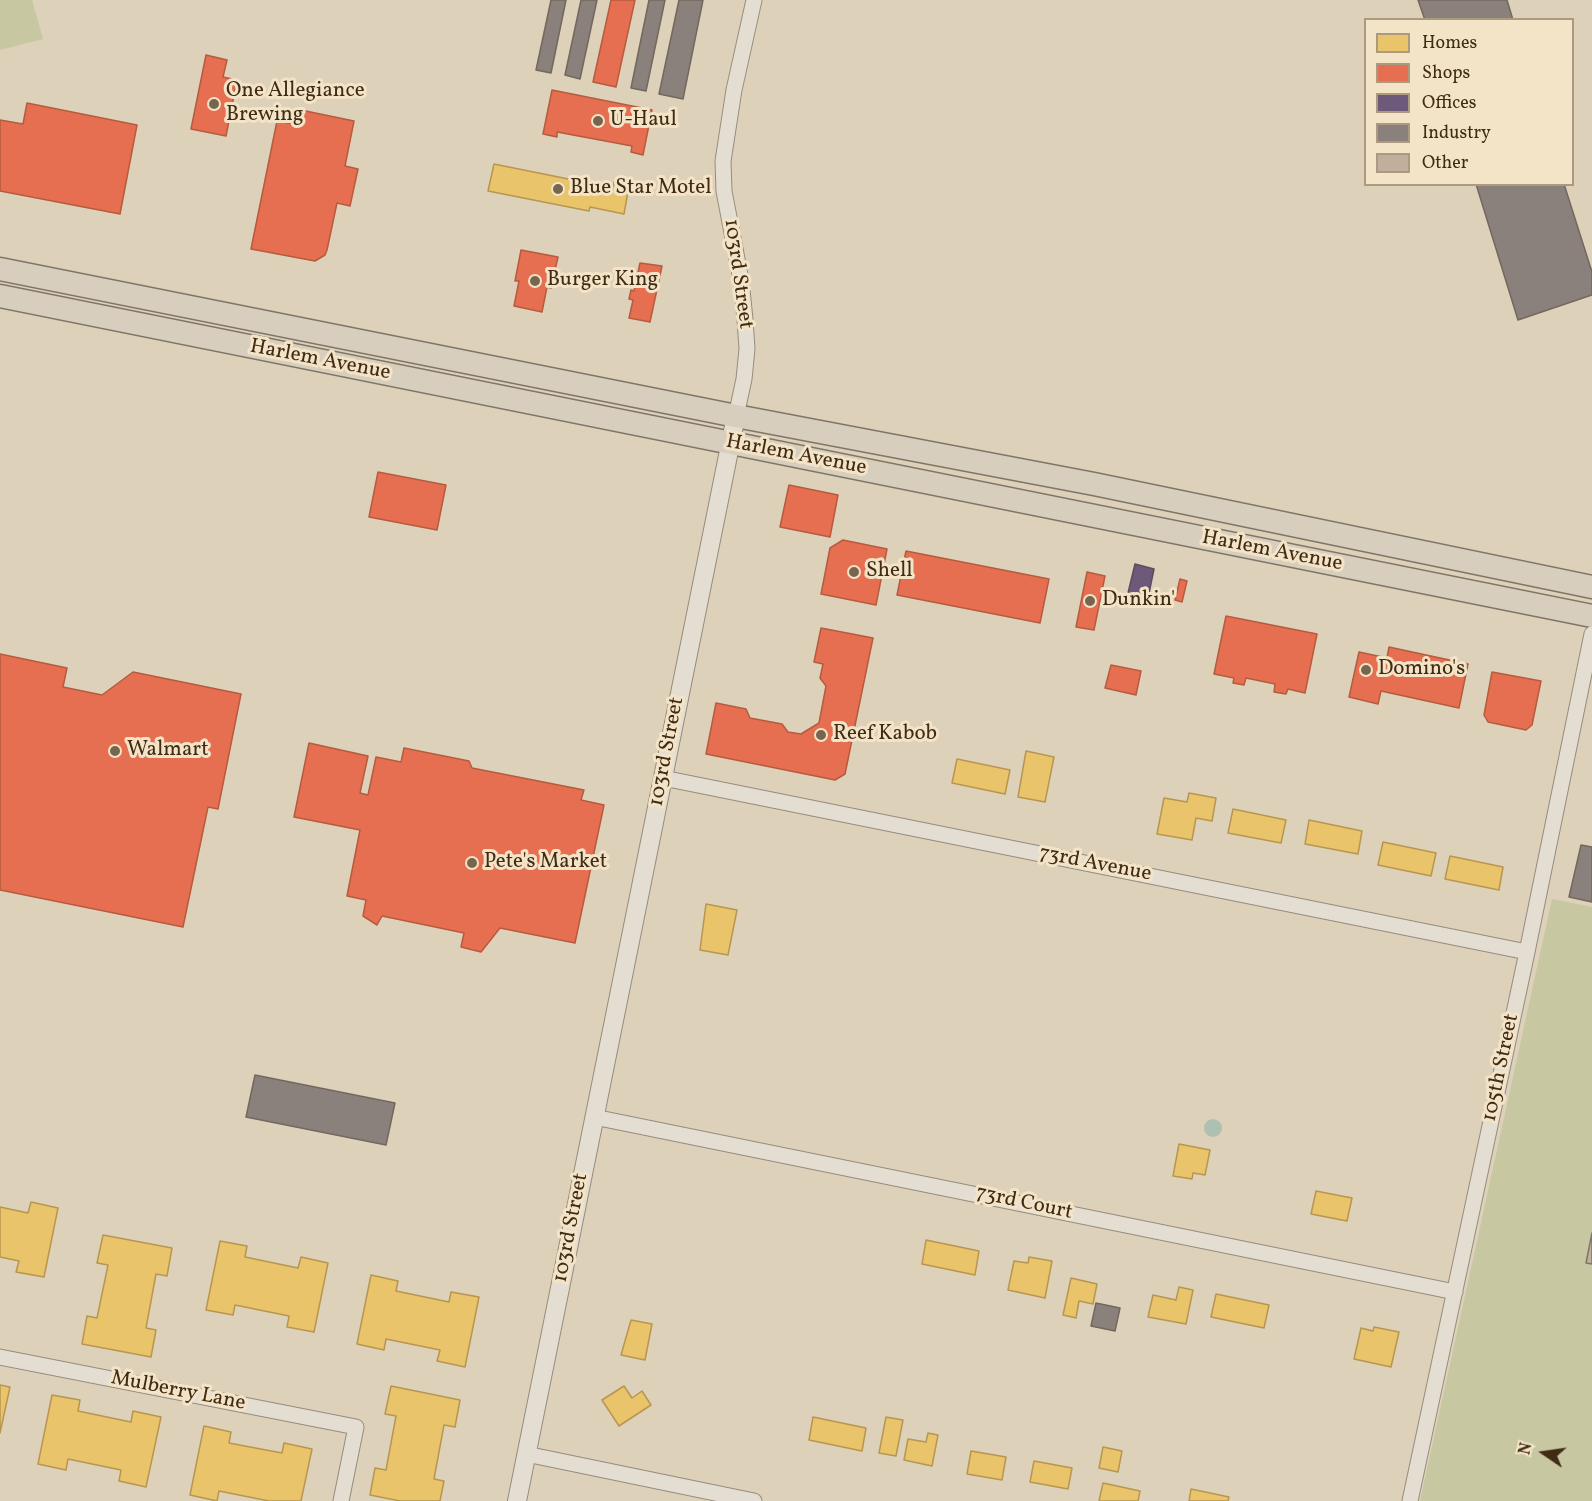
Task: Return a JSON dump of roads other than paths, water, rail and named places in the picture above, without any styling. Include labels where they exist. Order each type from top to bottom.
[{"type":"main road","name":"Harlem Avenue","points":[[0,270],[736,416],[1094,484],[1592,587]]},
{"type":"main road","name":"Harlem Avenue","points":[[0,296],[1592,616]]},
{"type":"street","name":"103rd Street","points":[[517,1501],[744,379],[747,349],[745,319],[741,280],[724,191],[723,161],[734,90],[754,0]]},
{"type":"street","name":"105th Street","points":[[1410,1501],[1592,634]]},
{"type":"street","name":"73rd Avenue","points":[[663,777],[1527,952]]},
{"type":"street","name":"73rd Court","points":[[594,1117],[1455,1292]]},
{"type":"street","name":"Mulberry Lane","points":[[0,1357],[356,1427],[341,1501]]},
{"type":"street","points":[[526,1454],[754,1501]]},
{"type":"place","name":"One Allegiance Brewing","points":[[214,104]]},
{"type":"place","name":"U-Haul","points":[[598,121]]},
{"type":"place","name":"Blue Star Motel","points":[[558,189]]},
{"type":"place","name":"Burger King","points":[[535,281]]},
{"type":"place","name":"Shell","points":[[854,572]]},
{"type":"place","name":"Dunkin'","points":[[1090,601]]},
{"type":"place","name":"Domino's","points":[[1366,670]]},
{"type":"place","name":"Reef Kabob","points":[[821,735]]},
{"type":"place","name":"Walmart","points":[[115,751]]},
{"type":"place","name":"Pete's Market","points":[[472,863]]}]
